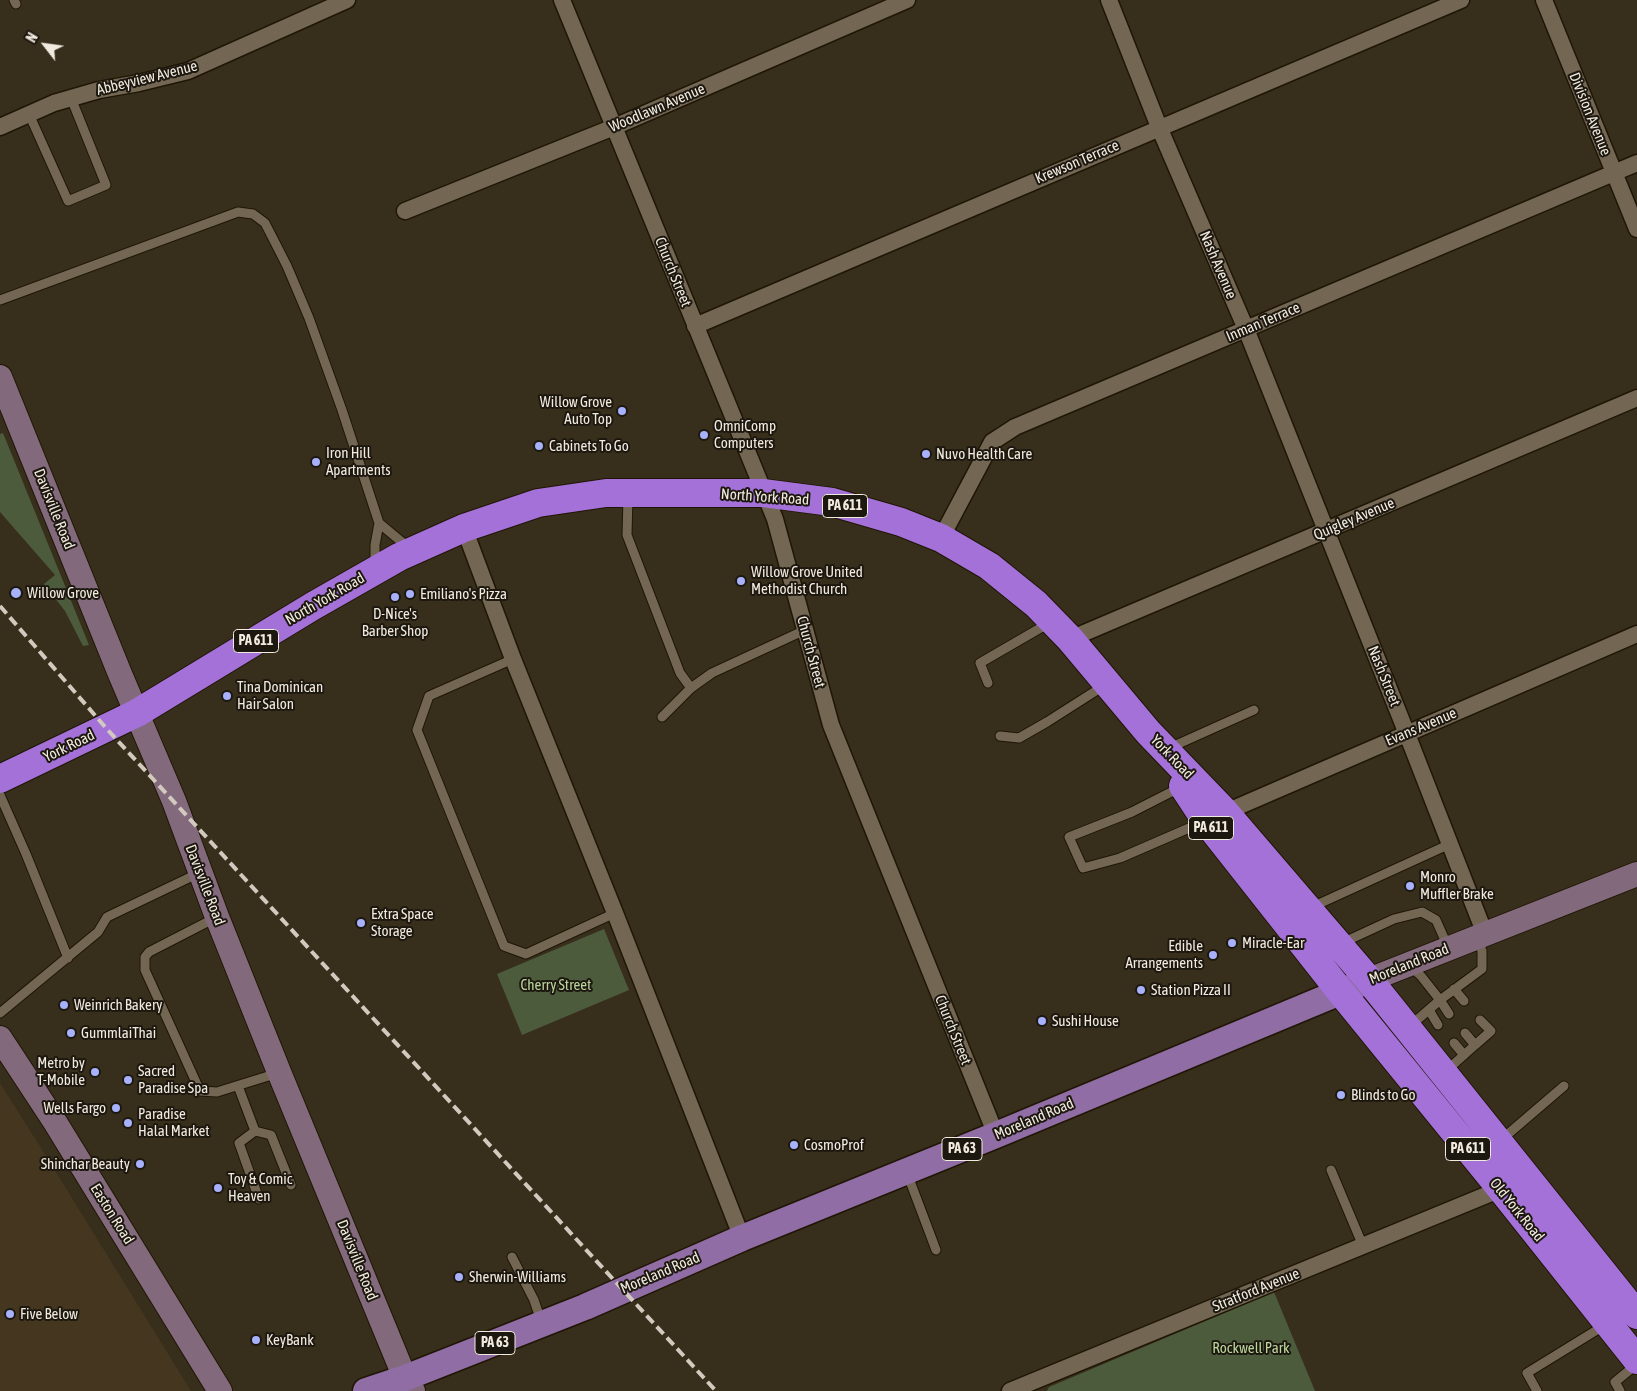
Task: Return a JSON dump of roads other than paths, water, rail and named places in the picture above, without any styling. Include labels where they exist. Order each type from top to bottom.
[{"type":"highway","name":"North York Road","points":[[137,712],[375,570],[464,528],[538,503],[606,493],[763,493],[832,502],[901,522],[941,538],[989,566],[1036,604],[1061,630],[1156,741]]},
{"type":"highway","name":"York Road","points":[[0,779],[137,712]]},
{"type":"highway","name":"York Road","points":[[1156,741],[1183,786],[1216,816],[1308,909],[1369,980]]},
{"type":"highway","name":"York Road","points":[[1156,741],[1216,816],[1340,991]]},
{"type":"highway","name":"Old York Road","points":[[1369,980],[1637,1315]]},
{"type":"highway","name":"Old York Road","points":[[1340,991],[1501,1189],[1637,1362]]},
{"type":"main road","name":"Moreland Road","points":[[409,1385],[542,1324],[742,1238],[1369,980]]},
{"type":"main road","name":"PA 63","points":[[366,1391],[409,1385]]},
{"type":"main road","name":"PA 63","points":[[381,1391],[409,1385]]},
{"type":"street","name":"Abbeyview Avenue","points":[[0,127],[71,98],[188,71],[347,0]]},
{"type":"street","name":"Church Street","points":[[562,0],[775,519],[830,725],[996,1135]]},
{"type":"street","name":"Woodlawn Avenue","points":[[405,212],[614,127],[907,0]]},
{"type":"street","name":"Nash Avenue","points":[[1109,0],[1159,127],[1246,330],[1325,531]]},
{"type":"street","name":"Krewson Terrace","points":[[695,326],[1461,0]]},
{"type":"street","name":"Division Avenue","points":[[1544,0],[1637,229]]},
{"type":"street","name":"Inman Terrace","points":[[941,538],[992,442],[1015,427],[1637,163]]},
{"type":"street","name":"Davisville Road","points":[[0,377],[174,801],[217,917],[279,1072],[409,1385]]},
{"type":"street","name":"Quigley Avenue","points":[[1061,630],[1325,531],[1637,398]]},
{"type":"street","points":[[464,528],[513,659],[742,1238]]},
{"type":"street","name":"Nash Street","points":[[1325,531],[1450,844],[1481,935]]},
{"type":"street","name":"Evans Avenue","points":[[1216,816],[1637,634]]},
{"type":"street","name":"Moreland Road","points":[[1369,980],[1481,935],[1633,881]]},
{"type":"street","name":"Easton Road","points":[[0,1038],[60,1131],[220,1391]]},
{"type":"street","name":"Stratford Avenue","points":[[1021,1389],[1501,1189]]},
{"type":"lane","points":[[29,114],[68,201],[106,185],[71,98]]},
{"type":"lane","points":[[0,300],[238,212],[253,214],[265,222],[287,266],[309,318],[379,522],[375,545],[375,570]]},
{"type":"lane","points":[[628,493],[627,535],[680,673],[691,688]]},
{"type":"lane","points":[[379,522],[419,548]]},
{"type":"lane","points":[[662,717],[691,688],[712,673],[805,630]]},
{"type":"lane","points":[[988,683],[980,663],[1061,630]]},
{"type":"lane","points":[[513,659],[429,696],[417,730],[504,946],[526,954],[615,913]]},
{"type":"lane","points":[[1000,736],[1019,738],[1107,683]]},
{"type":"lane","points":[[1156,741],[1254,710]]},
{"type":"lane","points":[[1183,786],[1132,812],[1069,837],[1084,868],[1120,858],[1216,816]]},
{"type":"lane","points":[[0,795],[68,958]]},
{"type":"lane","points":[[0,819],[9,815]]},
{"type":"lane","points":[[1308,909],[1450,844]]},
{"type":"lane","points":[[0,1013],[98,932],[106,917],[200,872]]},
{"type":"lane","points":[[1340,945],[1394,919],[1422,912],[1436,920],[1449,948]]},
{"type":"lane","points":[[217,917],[149,952],[145,957],[145,970],[200,1091],[217,1092],[279,1072]]},
{"type":"lane","points":[[1408,1028],[1440,1000],[1482,969],[1481,935]]},
{"type":"lane","points":[[1408,964],[1421,976],[1449,1014]]},
{"type":"lane","points":[[1454,989],[1464,1001]]},
{"type":"lane","points":[[1428,1010],[1438,1025]]},
{"type":"lane","points":[[1444,1073],[1490,1031],[1480,1020]]},
{"type":"lane","points":[[1465,1033],[1475,1045]]},
{"type":"lane","points":[[1454,1043],[1464,1055]]},
{"type":"lane","points":[[238,1086],[256,1131]]},
{"type":"lane","points":[[1498,1142],[1564,1086]]},
{"type":"lane","points":[[259,1199],[239,1143],[256,1131],[271,1134],[291,1185]]},
{"type":"lane","points":[[906,1170],[936,1250]]},
{"type":"lane","points":[[1331,1170],[1363,1246]]},
{"type":"lane","points":[[512,1257],[534,1300],[542,1324]]},
{"type":"lane","points":[[1537,1391],[1527,1373],[1608,1324]]},
{"type":"lane","points":[[1620,1391],[1615,1382],[1637,1362]]},
{"type":"railway","points":[[0,606],[106,728],[716,1391]]},
{"type":"place","name":"Willow Grove Auto Top","points":[[622,411]]},
{"type":"place","name":"OmniComp Computers","points":[[704,435]]},
{"type":"place","name":"Cabinets To Go","points":[[539,446]]},
{"type":"place","name":"Nuvo Health Care","points":[[926,454]]},
{"type":"place","name":"Iron Hill Apartments","points":[[316,462]]},
{"type":"place","name":"Willow Grove United Methodist Church","points":[[741,581]]},
{"type":"place","name":"Willow Grove","points":[[16,593]]},
{"type":"place","name":"Emiliano's Pizza","points":[[410,594]]},
{"type":"place","name":"D-Nice's Barber Shop","points":[[395,597]]},
{"type":"place","name":"Tina Dominican Hair Salon","points":[[227,696]]},
{"type":"place","name":"Monro Muffler Brake","points":[[1410,886]]},
{"type":"place","name":"Extra Space Storage","points":[[361,923]]},
{"type":"place","name":"Miracle-Ear","points":[[1232,943]]},
{"type":"place","name":"Edible Arrangements","points":[[1213,955]]},
{"type":"place","name":"Station Pizza II","points":[[1141,990]]},
{"type":"place","name":"Weinrich Bakery","points":[[64,1005]]},
{"type":"place","name":"Sushi House","points":[[1042,1021]]},
{"type":"place","name":"GummlaiThai","points":[[71,1033]]},
{"type":"place","name":"Metro by T-Mobile","points":[[95,1072]]},
{"type":"place","name":"Sacred Paradise Spa","points":[[128,1080]]},
{"type":"place","name":"Blinds to Go","points":[[1341,1095]]},
{"type":"place","name":"Wells Fargo","points":[[116,1108]]},
{"type":"place","name":"Paradise Halal Market","points":[[128,1123]]},
{"type":"place","name":"CosmoProf","points":[[794,1145]]},
{"type":"place","name":"Shinchar Beauty","points":[[140,1164]]},
{"type":"place","name":"Toy & Comic Heaven","points":[[218,1188]]},
{"type":"place","name":"Sherwin-Williams","points":[[459,1277]]},
{"type":"place","name":"Five Below","points":[[10,1314]]},
{"type":"place","name":"KeyBank","points":[[256,1340]]},
{"type":"park label","name":"Cherry Street","points":[[556,985]]},
{"type":"park label","name":"Rockwell Park","points":[[1251,1348]]}]
